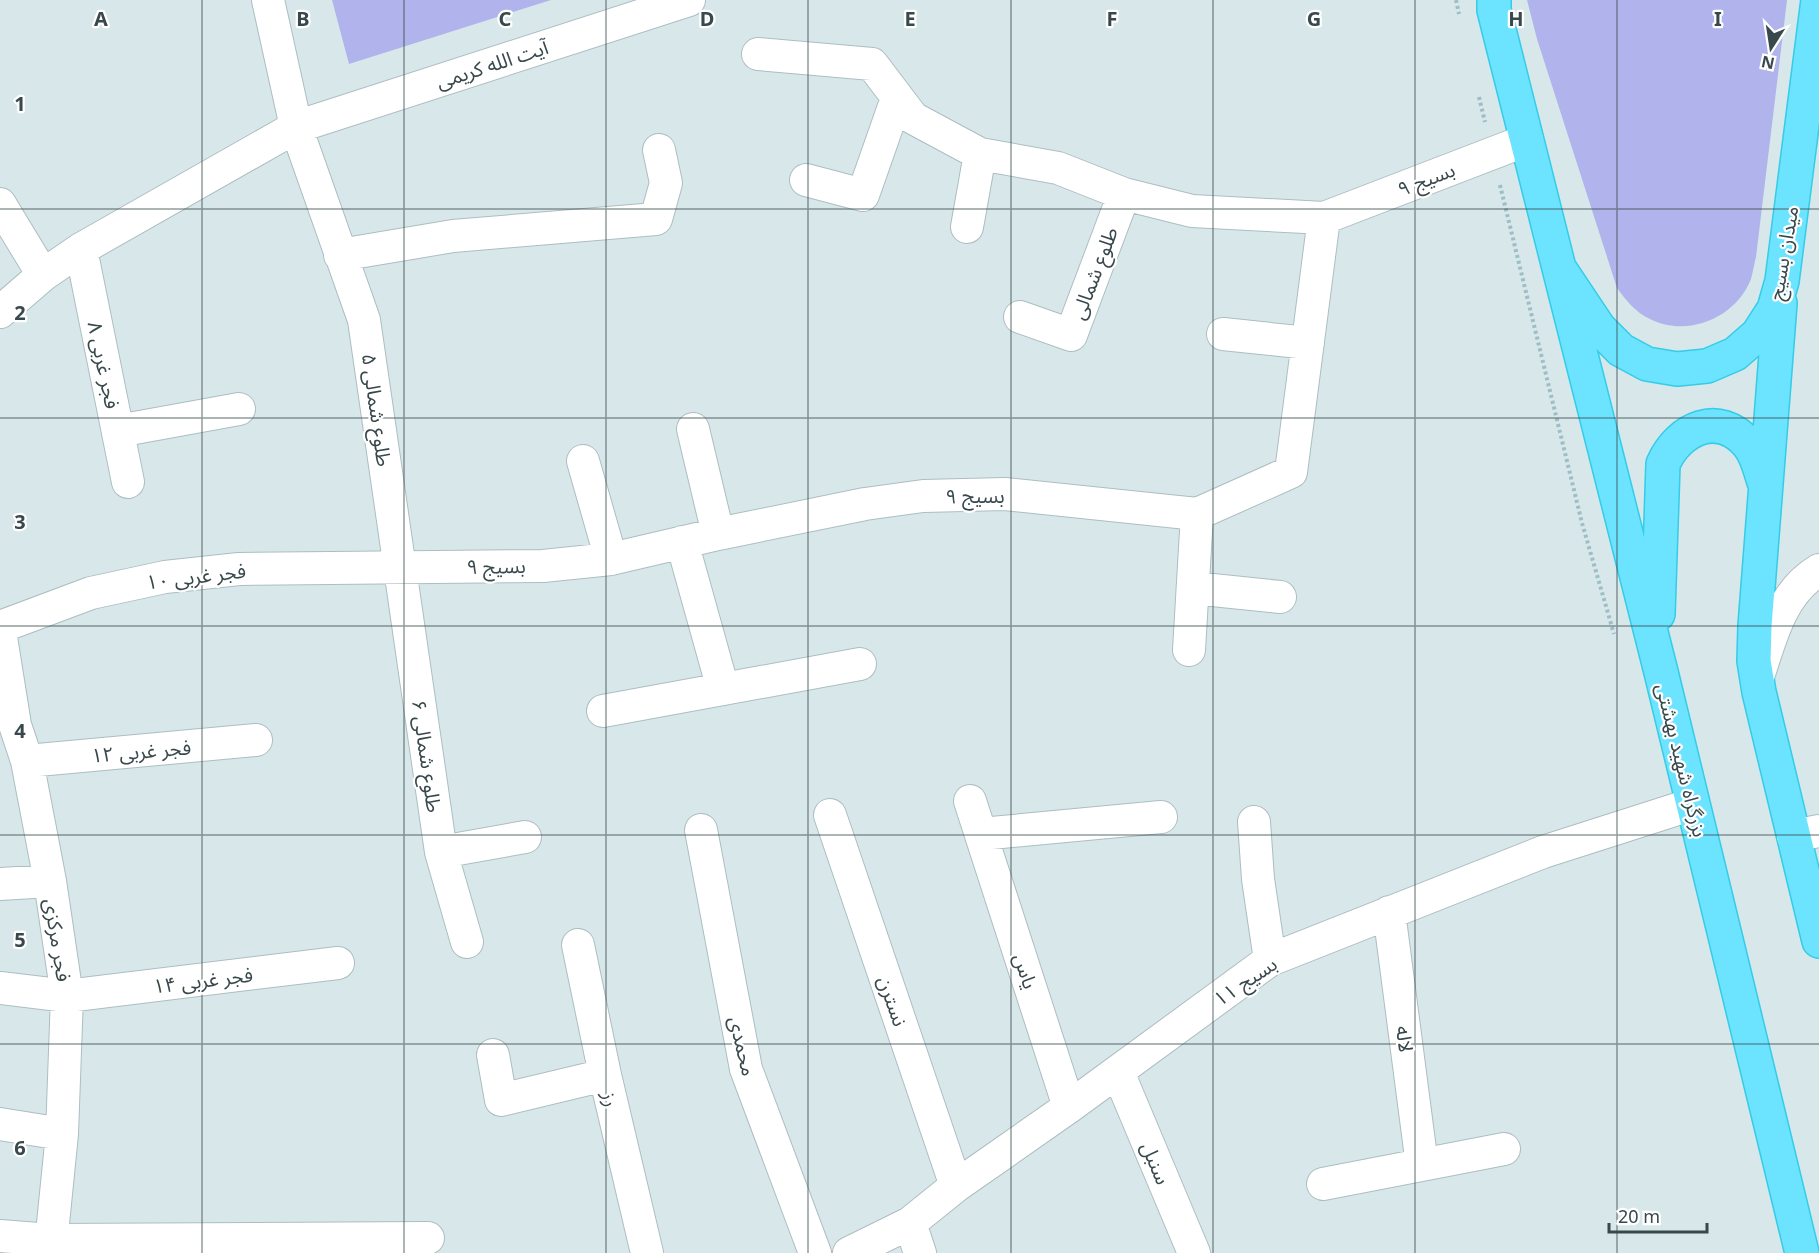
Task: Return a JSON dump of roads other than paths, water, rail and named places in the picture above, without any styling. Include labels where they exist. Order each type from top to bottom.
[{"type":"highway","name":"میدان بسیج","points":[[1494,0],[1494,10],[1559,268],[1599,328],[1621,350],[1647,363],[1677,369],[1707,366],[1735,354],[1758,334],[1774,309],[1782,280],[1818,0]]},
{"type":"highway","points":[[1796,170],[1819,117]]},
{"type":"highway","name":"بزرگراه شهید بهشتی","points":[[1559,268],[1661,672],[1802,1253]]},
{"type":"highway","points":[[1782,280],[1754,661],[1757,681],[1806,833],[1819,941]]},
{"type":"highway","points":[[1661,672],[1657,602],[1663,464],[1669,450],[1679,438],[1692,430],[1708,426],[1723,428],[1738,434],[1749,445],[1766,487]]},
{"type":"street","points":[[268,0],[296,127]]},
{"type":"street","name":"آیت الله کریمی","points":[[81,249],[296,127],[689,0]]},
{"type":"street","name":"بسیج ۹","points":[[758,54],[872,64],[913,118],[980,154],[1058,168],[1124,194],[1192,211],[1324,218],[1527,140]]},
{"type":"street","points":[[806,180],[863,195],[897,98]]},
{"type":"street","name":"طلوع شمالی ۵","points":[[296,127],[364,320],[400,567]]},
{"type":"street","points":[[340,255],[453,236],[656,219],[666,183],[659,150]]},
{"type":"street","points":[[967,226],[980,154]]},
{"type":"street","name":"طلوع شمالی","points":[[1020,317],[1071,335],[1124,194]]},
{"type":"street","points":[[0,204],[43,275]]},
{"type":"street","points":[[1190,650],[1197,514],[1292,471],[1324,218]]},
{"type":"street","points":[[0,312],[43,275],[81,249]]},
{"type":"street","name":"فجر غربی ۸","points":[[81,249],[128,482]]},
{"type":"street","points":[[1223,334],[1308,343]]},
{"type":"street","points":[[118,431],[239,409]]},
{"type":"street","points":[[693,429],[718,534]]},
{"type":"street","points":[[583,461],[611,559]]},
{"type":"street","name":"بسیج ۹","points":[[400,567],[543,566],[611,559],[865,504],[923,496],[1005,494],[1197,514]]},
{"type":"street","points":[[682,542],[723,689]]},
{"type":"street","name":"فجر غربی ۱۰","points":[[0,629],[91,592],[165,577],[239,569],[400,567]]},
{"type":"street","name":"طلوع شمالی ۶","points":[[400,567],[441,852],[467,942]]},
{"type":"street","points":[[1757,681],[1782,610],[1794,592],[1819,570]]},
{"type":"street","points":[[1193,588],[1280,597]]},
{"type":"street","name":"فجر مرکزی","points":[[0,629],[8,725],[27,762],[50,881],[67,996],[62,1134],[50,1246]]},
{"type":"street","points":[[603,711],[860,664]]},
{"type":"street","name":"فجر غربی ۱۲","points":[[27,762],[256,740]]},
{"type":"street","name":"یاس","points":[[970,801],[1070,1107]]},
{"type":"street","name":"بسیج ۱۱","points":[[849,1253],[910,1223],[957,1186],[1070,1107],[1270,960],[1543,852],[1693,804]]},
{"type":"street","name":"نسترن","points":[[830,815],[957,1186]]},
{"type":"street","points":[[981,834],[1161,817]]},
{"type":"street","points":[[1254,822],[1258,879],[1270,960]]},
{"type":"street","name":"محمدی","points":[[701,830],[746,1069],[815,1253]]},
{"type":"street","points":[[441,852],[525,837]]},
{"type":"street","points":[[0,884],[50,881]]},
{"type":"street","name":"لاله","points":[[1389,912],[1422,1165]]},
{"type":"street","name":"رز","points":[[578,945],[605,1075],[647,1253]]},
{"type":"street","name":"فجر غربی ۱۴","points":[[0,988],[67,996],[338,963]]},
{"type":"street","points":[[493,1055],[501,1100],[605,1075]]},
{"type":"street","name":"سنبل","points":[[1118,1072],[1194,1253]]},
{"type":"street","points":[[0,1124],[62,1134]]},
{"type":"street","points":[[1323,1184],[1504,1149]]},
{"type":"street","points":[[910,1223],[920,1253]]},
{"type":"street","points":[[0,1236],[50,1246],[428,1238]]}]
